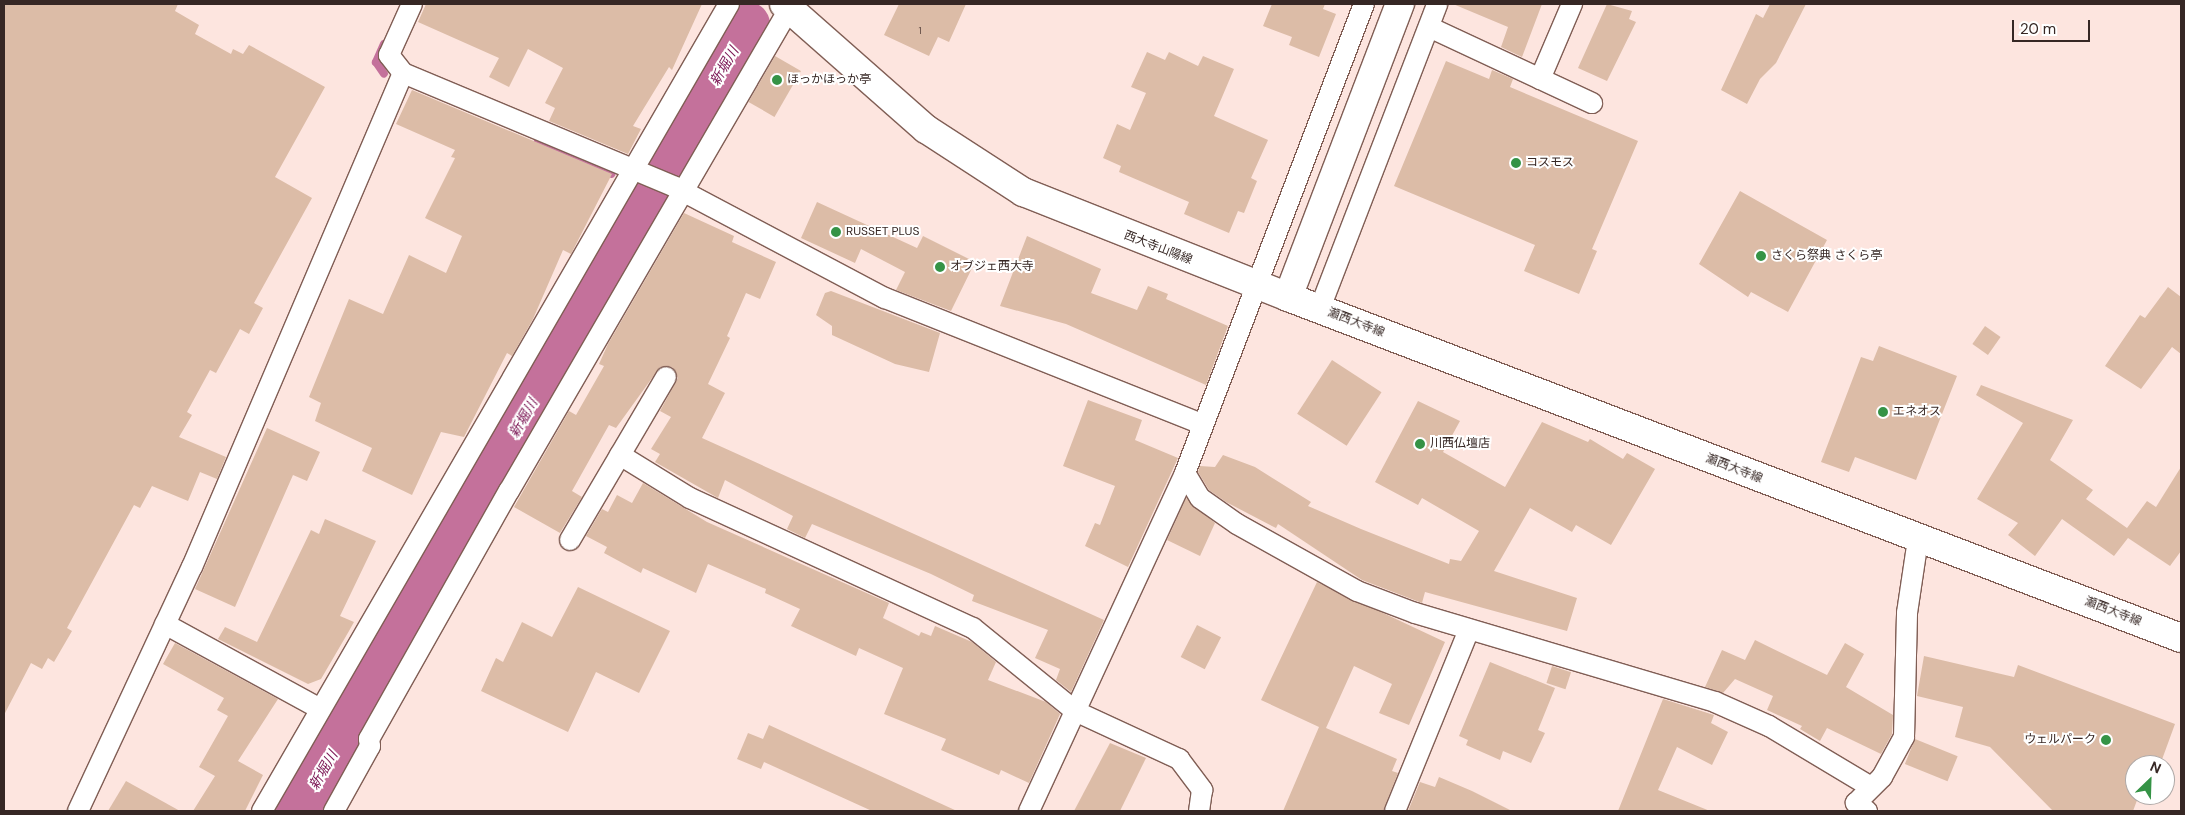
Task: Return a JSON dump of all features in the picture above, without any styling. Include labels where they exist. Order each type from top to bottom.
[{"type":"main road","points":[[1288,296],[1400,4]]},
{"type":"main road","name":"西大寺山陽線","points":[[788,5],[926,129],[1023,192],[1288,296]]},
{"type":"main road","name":"瀬西大寺線","points":[[1288,296],[1918,539],[2181,638]]},
{"type":"street","points":[[412,4],[389,55],[403,73],[677,190],[885,298],[1202,424]]},
{"type":"street","points":[[262,811],[635,172],[729,4]]},
{"type":"street","points":[[1029,811],[1185,473],[1202,424],[1364,4]]},
{"type":"street","points":[[1320,308],[1437,4]]},
{"type":"street","points":[[1540,79],[1572,4]]},
{"type":"street","points":[[334,811],[370,746],[369,739],[677,190],[788,5]]},
{"type":"street","points":[[1428,27],[1592,103]]},
{"type":"street","points":[[78,811],[165,624],[403,73]]},
{"type":"street","points":[[570,540],[666,378]]},
{"type":"street","points":[[620,455],[690,498],[974,628],[1075,711],[1180,759],[1202,790],[1199,811]]},
{"type":"street","points":[[1185,473],[1200,498],[1302,563],[1357,590],[1470,630],[1715,702],[1769,726],[1871,787]]},
{"type":"street","points":[[1867,811],[1856,803],[1871,787],[1904,737],[1907,613],[1918,539]]},
{"type":"street","points":[[165,624],[320,709]]},
{"type":"street","points":[[1395,811],[1470,630]]},
{"type":"building","points":[[4,4],[178,4],[175,11],[199,25],[195,34],[231,54],[233,49],[243,54],[249,45],[325,87],[275,177],[312,198],[254,303],[263,308],[249,334],[240,329],[216,373],[210,370],[187,412],[192,415],[179,437],[226,457],[217,479],[200,472],[188,501],[152,486],[140,508],[134,505],[67,628],[72,631],[54,662],[48,658],[42,669],[31,663],[4,715]]},
{"type":"building","points":[[426,4],[702,4],[672,70],[669,67],[633,126],[641,129],[628,154],[549,121],[555,108],[545,103],[563,68],[528,49],[509,87],[489,77],[499,58],[418,22]]},
{"type":"building","points":[[899,4],[966,4],[949,42],[938,37],[929,56],[884,35]]},
{"type":"building","points":[[1272,4],[1325,4],[1323,9],[1336,14],[1319,57],[1289,45],[1292,37],[1263,26]]},
{"type":"building","points":[[1453,4],[1542,4],[1522,57],[1501,47],[1508,27]]},
{"type":"building","points":[[1607,4],[1632,11],[1629,19],[1636,22],[1607,81],[1578,68]]},
{"type":"building","points":[[1770,4],[1806,4],[1776,63],[1760,79],[1747,104],[1721,90],[1756,14],[1763,18]]},
{"type":"building","points":[[1147,52],[1165,60],[1169,52],[1198,66],[1203,56],[1234,69],[1214,116],[1268,140],[1251,178],[1257,181],[1244,213],[1238,211],[1229,233],[1184,214],[1189,202],[1119,172],[1121,166],[1103,158],[1117,124],[1130,130],[1146,93],[1131,87]]},
{"type":"building","name":"ほっかほっか亭","points":[[775,56],[801,71],[774,117],[748,102]]},
{"type":"building","name":"コスモス","points":[[1446,61],[1489,79],[1492,70],[1513,79],[1510,87],[1638,141],[1592,249],[1597,251],[1579,294],[1524,271],[1535,245],[1394,186]]},
{"type":"building","points":[[412,90],[612,174],[571,254],[563,250],[533,319],[512,356],[507,353],[464,437],[441,432],[412,495],[362,471],[372,448],[315,421],[321,403],[309,397],[349,299],[383,314],[409,255],[446,273],[462,236],[425,218],[455,158],[451,157],[455,150],[396,124]]},
{"type":"building","name":"さくら祭典 さくら亭","points":[[1740,191],[1827,240],[1788,312],[1751,292],[1748,297],[1699,264]]},
{"type":"building","points":[[817,202],[917,248],[923,236],[975,262],[951,311],[896,290],[905,272],[861,249],[855,263],[801,238]]},
{"type":"building","points":[[684,213],[734,236],[732,242],[776,262],[760,299],[746,293],[727,336],[730,338],[708,384],[725,393],[702,438],[1104,620],[1071,692],[1056,680],[1060,669],[1035,658],[1048,630],[972,601],[974,595],[931,574],[812,524],[805,538],[787,529],[793,516],[725,480],[718,498],[655,462],[660,454],[651,449],[671,417],[660,411],[678,378],[672,367],[660,367],[616,428],[609,425],[572,491],[582,497],[560,533],[514,507],[569,411],[576,415],[604,366],[599,364],[608,344]]},
{"type":"building","points":[[1027,236],[1101,269],[1091,293],[1137,310],[1148,286],[1168,294],[1166,299],[1228,326],[1206,385],[1066,324],[1000,306]]},
{"type":"building","points":[[2168,287],[2181,297],[2181,354],[2172,347],[2141,389],[2105,366],[2140,315],[2145,318]]},
{"type":"building","points":[[831,291],[940,333],[929,372],[895,364],[832,335],[832,326],[816,315],[825,293]]},
{"type":"building","points":[[1985,326],[2001,337],[1988,355],[1972,344]]},
{"type":"building","points":[[1879,346],[1957,376],[1916,480],[1855,457],[1849,472],[1821,462],[1861,357],[1873,361]]},
{"type":"building","points":[[1332,360],[1381,392],[1347,446],[1297,414]]},
{"type":"building","points":[[1981,385],[2073,420],[2050,460],[2093,490],[2086,499],[2127,528],[2147,501],[2156,507],[2181,467],[2181,551],[2170,566],[2128,538],[2114,556],[2062,519],[2035,556],[2008,535],[2018,523],[1977,499],[2023,423],[1976,395]]},
{"type":"building","points":[[1088,400],[1142,420],[1135,440],[1178,458],[1128,567],[1085,546],[1095,523],[1100,525],[1115,486],[1063,466]]},
{"type":"building","points":[[1418,401],[1460,421],[1443,452],[1505,487],[1542,422],[1588,442],[1590,439],[1623,459],[1627,453],[1655,469],[1611,545],[1576,525],[1572,532],[1530,508],[1494,571],[1577,598],[1567,631],[1425,592],[1422,603],[1362,580],[1278,524],[1276,528],[1226,502],[1209,490],[1198,472],[1200,466],[1215,467],[1223,455],[1255,467],[1311,502],[1308,506],[1449,564],[1450,559],[1461,561],[1479,531],[1422,498],[1418,505],[1375,482]]},
{"type":"building","points":[[267,428],[320,452],[307,481],[293,475],[235,607],[195,589]]},
{"type":"building","points":[[643,483],[707,522],[889,603],[883,618],[919,636],[921,632],[931,636],[935,626],[972,642],[996,662],[988,680],[1046,702],[1060,714],[1029,783],[1001,770],[999,775],[941,750],[946,739],[884,714],[903,668],[859,648],[856,656],[791,626],[800,609],[765,593],[766,589],[708,564],[696,593],[643,568],[641,573],[604,553],[607,547],[586,536],[602,509],[608,512],[617,495],[632,503]]},
{"type":"building","points":[[1186,498],[1215,523],[1200,556],[1167,540]]},
{"type":"building","points":[[325,519],[376,541],[340,616],[354,622],[321,679],[308,684],[218,639],[225,627],[257,642],[311,530],[319,534]]},
{"type":"building","points":[[1317,582],[1445,642],[1409,725],[1379,713],[1392,684],[1354,666],[1326,728],[1397,759],[1392,771],[1398,773],[1383,811],[1283,811],[1319,727],[1261,700]]},
{"type":"building","points":[[578,587],[670,631],[639,693],[596,672],[568,732],[481,691],[496,658],[503,662],[522,622],[552,637]]},
{"type":"building","points":[[1197,625],[1221,637],[1205,669],[1181,657]]},
{"type":"building","points":[[1755,640],[1827,675],[1845,643],[1864,654],[1846,687],[1893,715],[1892,734],[1881,754],[1827,728],[1820,741],[1800,729],[1802,726],[1767,710],[1773,696],[1735,679],[1723,693],[1705,687],[1722,650],[1745,660]]},
{"type":"building","points":[[175,643],[278,699],[238,761],[263,775],[245,811],[193,811],[215,776],[199,767],[228,716],[217,710],[224,698],[163,664]]},
{"type":"building","points":[[1924,656],[2014,677],[2018,665],[2175,724],[2164,755],[2125,755],[2125,805],[2135,805],[2133,811],[2053,811],[1990,747],[1955,737],[1963,707],[1917,696]]},
{"type":"building","points":[[1490,662],[1555,688],[1538,730],[1545,733],[1531,763],[1503,751],[1500,760],[1466,745],[1468,740],[1459,736]]},
{"type":"building","points":[[1552,666],[1571,672],[1565,689],[1546,683]]},
{"type":"building","points":[[1663,699],[1714,715],[1711,723],[1728,732],[1712,765],[1677,747],[1658,790],[1710,811],[1618,811]]},
{"type":"building","points":[[769,725],[957,811],[872,811],[764,762],[761,769],[737,759],[748,733],[763,739]]},
{"type":"building","points":[[1915,739],[1958,756],[1948,781],[1905,764]]},
{"type":"building","points":[[1110,743],[1146,758],[1120,811],[1074,811]]},
{"type":"building","points":[[1439,777],[1512,811],[1408,811],[1420,782],[1435,787]]},
{"type":"building","points":[[126,781],[180,811],[108,811]]},
{"type":"waterway","name":"新堀川","points":[[299,811],[747,25]]},
{"type":"waterway","points":[[384,44],[376,62],[384,74]]},
{"type":"waterway","points":[[538,140],[612,174]]},
{"type":"waterway","points":[[637,186],[651,193]]},
{"type":"place","name":"ほっかほっか亭","points":[[777,80]]},
{"type":"place","name":"コスモス","points":[[1516,163]]},
{"type":"place","name":"RUSSET PLUS","points":[[836,232]]},
{"type":"place","name":"さくら祭典 さくら亭","points":[[1761,256]]},
{"type":"place","name":"オブジェ西大寺","points":[[940,267]]},
{"type":"place","name":"エネオス","points":[[1883,412]]},
{"type":"place","name":"川西仏壇店","points":[[1420,444]]},
{"type":"place","name":"ウェルパーク","points":[[2106,740]]}]
